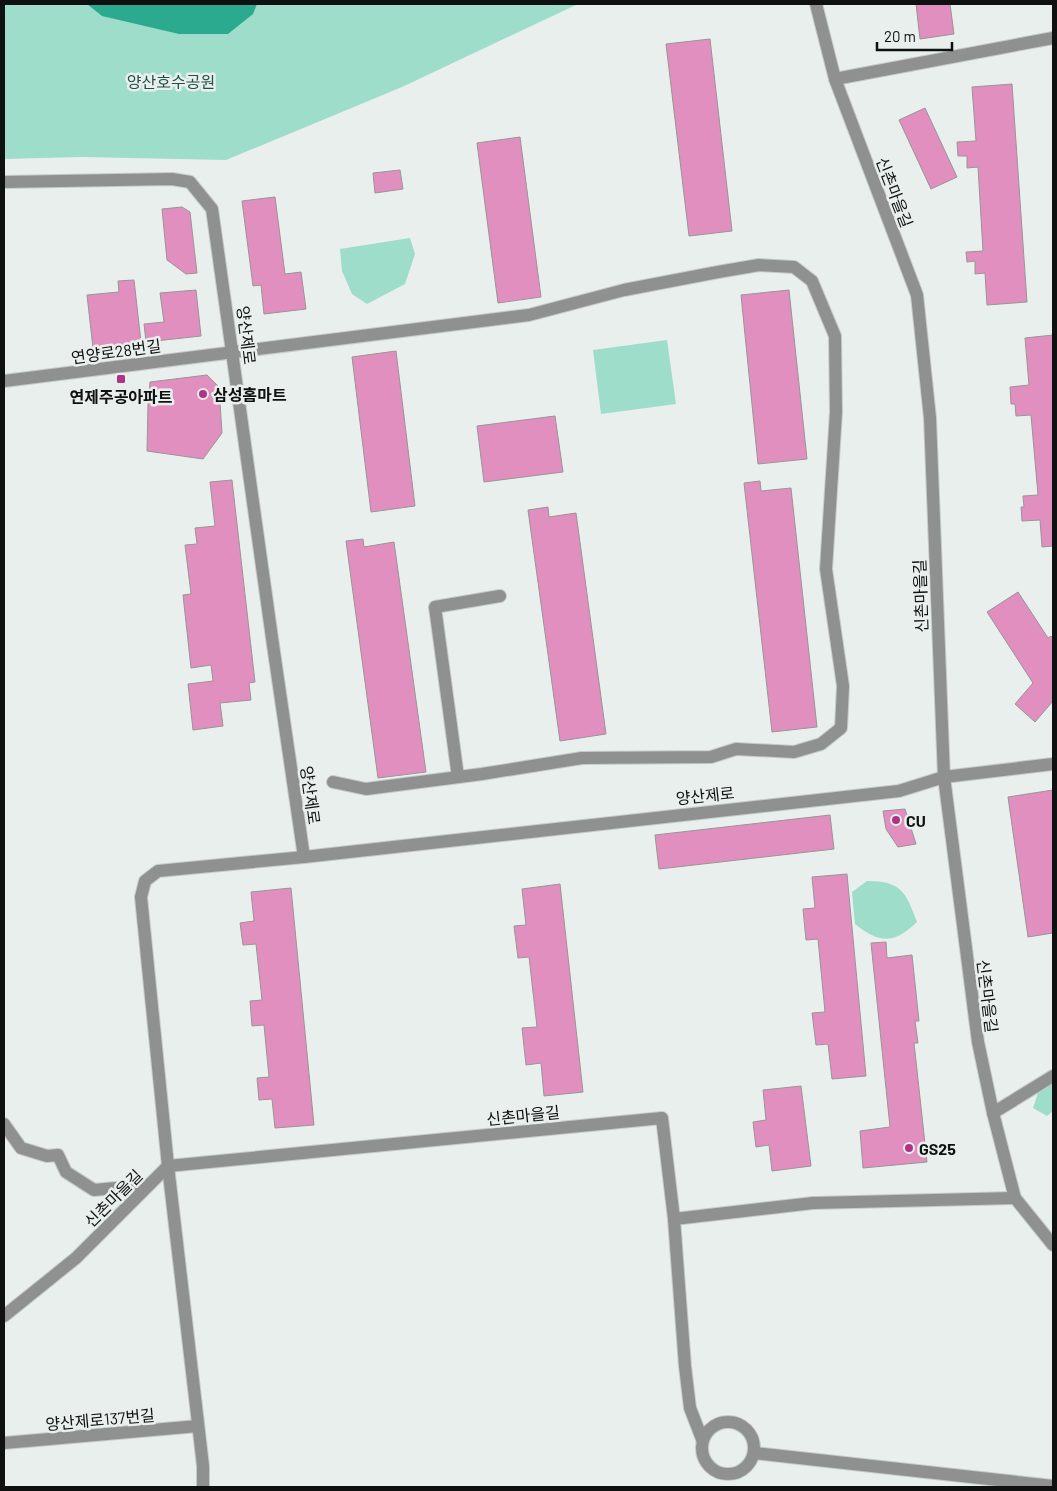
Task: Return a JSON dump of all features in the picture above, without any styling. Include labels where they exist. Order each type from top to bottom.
[{"type":"street","name":"신촌마을길","points":[[816,4],[835,79],[917,295],[930,418],[944,777],[978,1042],[993,1113],[1016,1198],[1053,1245]]},
{"type":"street","points":[[835,79],[1053,38]]},
{"type":"street","name":"양산제로","points":[[4,182],[172,179],[190,182],[212,209],[304,857],[899,791],[944,777],[1053,764]]},
{"type":"street","name":"연양로28번길","points":[[4,382],[529,315],[624,290],[759,265],[794,267],[812,282],[835,336],[836,412],[826,569],[843,686],[842,728],[821,744],[794,752],[736,749],[711,757],[582,758],[458,777]]},
{"type":"street","points":[[333,782],[366,789],[458,777],[435,607],[500,596]]},
{"type":"street","points":[[203,1487],[141,896],[145,881],[158,871],[304,857]]},
{"type":"street","points":[[993,1113],[1053,1076]]},
{"type":"street","name":"신촌마을길","points":[[4,1316],[76,1258],[168,1166],[662,1118],[674,1219]]},
{"type":"street","points":[[4,1124],[21,1148],[46,1156],[58,1155],[66,1172],[94,1190],[148,1186]]},
{"type":"street","points":[[702,1439],[690,1408],[674,1219],[813,1203],[1016,1198]]},
{"type":"street","points":[[730,1421],[739,1423],[751,1435],[754,1453],[751,1461],[738,1472],[722,1474],[707,1464],[703,1457],[702,1439],[713,1425],[730,1421]]},
{"type":"street","name":"양산제로137번길","points":[[4,1443],[198,1426]]},
{"type":"street","points":[[754,1453],[1053,1486]]},
{"type":"street","points":[[729,1487],[730,1474]]},
{"type":"green space","name":"양산호수공원","points":[[4,4],[578,4],[402,87],[226,160],[82,157],[4,159]]},
{"type":"green space","points":[[410,238],[415,254],[405,284],[367,304],[352,294],[342,271],[340,249]]},
{"type":"green space","points":[[667,340],[676,404],[601,414],[593,350]]},
{"type":"green space","points":[[867,881],[888,883],[895,886],[906,896],[917,922],[894,938],[887,939],[872,935],[855,924],[852,892]]},
{"type":"green space","points":[[1053,1084],[1053,1111],[1047,1116],[1033,1108],[1038,1093]]},
{"type":"shaded area","points":[[87,4],[257,4],[253,14],[228,34],[179,34],[102,16]]},
{"type":"building","points":[[916,4],[950,4],[954,34],[920,39]]},
{"type":"building","points":[[710,39],[732,231],[689,236],[666,44]]},
{"type":"building","points":[[1012,84],[1027,302],[987,305],[985,273],[975,274],[975,261],[967,262],[966,252],[983,251],[978,167],[967,168],[967,156],[958,156],[957,142],[976,141],[972,87]]},
{"type":"building","points":[[925,108],[957,177],[931,189],[899,120]]},
{"type":"building","points":[[520,137],[541,297],[498,303],[477,143]]},
{"type":"building","points":[[400,170],[403,189],[375,193],[373,173]]},
{"type":"building","points":[[275,197],[285,274],[301,272],[306,309],[264,314],[261,285],[253,286],[242,201]]},
{"type":"building","points":[[182,207],[190,212],[197,273],[186,274],[167,260],[162,209]]},
{"type":"building","points":[[134,280],[141,342],[93,348],[87,295],[119,292],[118,281]]},
{"type":"building","points":[[196,290],[201,336],[146,342],[144,324],[164,322],[160,293]]},
{"type":"building","points":[[789,290],[807,459],[758,464],[741,295]]},
{"type":"building","points":[[1053,335],[1053,546],[1042,547],[1040,520],[1022,521],[1021,507],[1024,507],[1023,496],[1038,495],[1031,415],[1016,416],[1015,404],[1011,404],[1010,387],[1029,385],[1025,338]]},
{"type":"building","points":[[396,351],[415,506],[371,512],[352,357]]},
{"type":"building","points":[[207,375],[219,387],[222,433],[203,459],[147,451],[150,382]]},
{"type":"building","points":[[555,416],[563,472],[484,482],[477,426]]},
{"type":"building","points":[[232,480],[255,682],[249,683],[251,700],[220,703],[223,726],[193,730],[188,684],[213,681],[211,665],[191,668],[183,595],[191,594],[185,545],[197,544],[195,528],[215,526],[210,482]]},
{"type":"building","points":[[760,481],[761,491],[791,488],[817,727],[772,732],[744,483]]},
{"type":"building","points":[[548,507],[549,517],[576,513],[606,734],[560,741],[528,510]]},
{"type":"building","points":[[363,539],[364,547],[394,542],[426,772],[378,778],[346,541]]},
{"type":"building","points":[[1018,592],[1048,638],[1051,636],[1053,638],[1053,701],[1035,722],[1015,704],[1033,683],[987,612]]},
{"type":"building","points":[[1053,790],[1053,933],[1028,937],[1008,797]]},
{"type":"building","name":"CU","points":[[905,809],[916,844],[898,847],[886,829],[883,811]]},
{"type":"building","points":[[830,815],[834,849],[659,869],[655,835]]},
{"type":"building","points":[[847,874],[866,1076],[832,1079],[828,1044],[816,1045],[812,1013],[825,1012],[818,939],[806,940],[803,909],[815,908],[812,877]]},
{"type":"building","points":[[560,884],[583,1092],[544,1096],[541,1063],[526,1065],[522,1028],[537,1027],[529,957],[518,958],[514,926],[526,925],[522,889]]},
{"type":"building","points":[[291,888],[314,1125],[275,1128],[272,1099],[259,1100],[257,1078],[269,1077],[264,1025],[252,1026],[250,1001],[262,1000],[256,944],[243,945],[240,923],[254,921],[251,892]]},
{"type":"building","points":[[886,942],[887,958],[912,955],[919,1021],[915,1021],[918,1043],[914,1043],[927,1162],[863,1168],[860,1131],[890,1127],[871,943]]},
{"type":"building","points":[[801,1086],[811,1166],[772,1171],[769,1145],[756,1147],[753,1122],[766,1120],[763,1090]]},
{"type":"place","name":"연제주공아파트","points":[[121,379]]},
{"type":"place","name":"삼성홈마트","points":[[203,394]]},
{"type":"place","name":"CU","points":[[896,820]]},
{"type":"place","name":"GS25","points":[[909,1148]]}]
